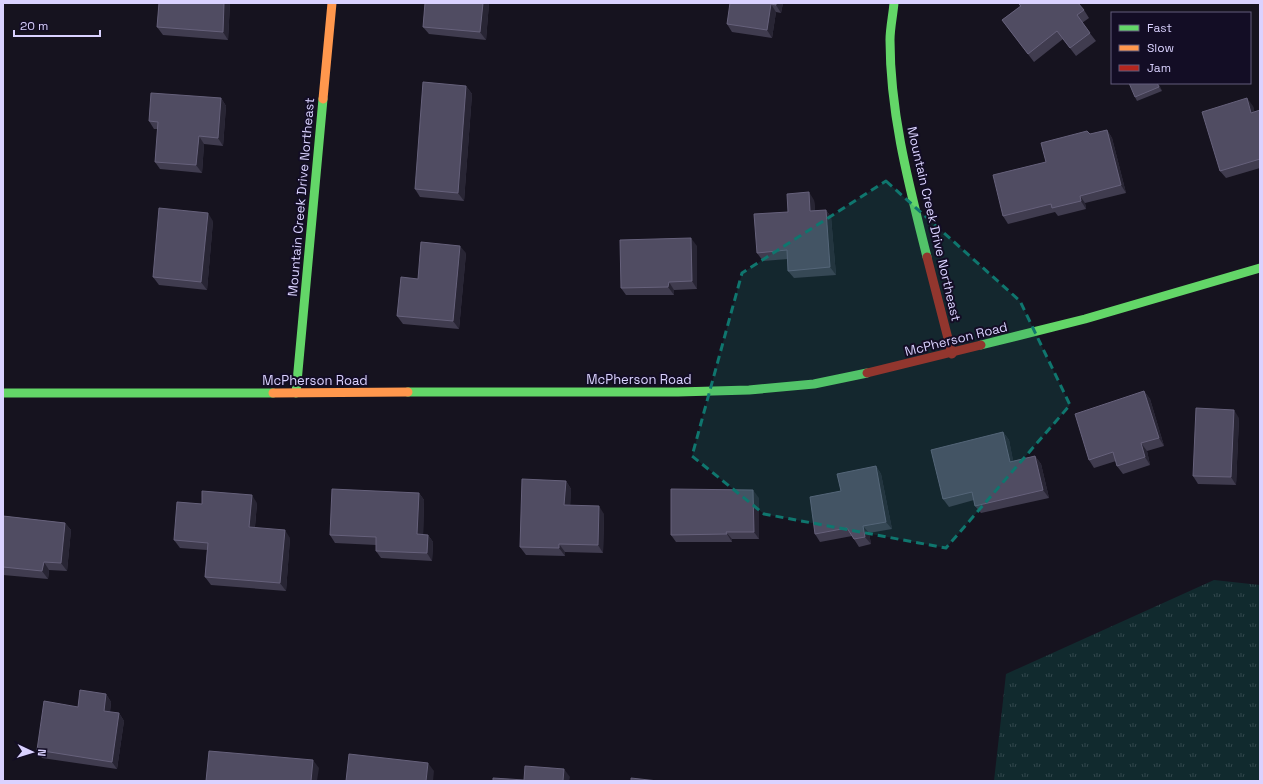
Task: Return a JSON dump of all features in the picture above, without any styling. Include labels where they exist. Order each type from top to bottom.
[{"type":"street","name":"Mountain Creek Drive Northeast","points":[[296,393],[332,3]]},
{"type":"street","name":"Mountain Creek Drive Northeast","points":[[894,3],[890,38],[892,87],[900,141],[904,165],[952,354]]},
{"type":"street","name":"McPherson Road","points":[[3,393],[678,392],[749,390],[814,384],[952,354],[1085,319],[1260,268]]},
{"type":"highlighted area","points":[[886,181],[1020,301],[1070,405],[946,548],[764,514],[692,456],[742,273]]},
{"type":"green space","points":[[1214,580],[1260,585],[1260,781],[994,781],[1006,674]]},
{"type":"building","points":[[159,3],[224,3],[223,32],[157,27]]},
{"type":"building","points":[[425,3],[483,3],[480,32],[423,27]]},
{"type":"building","points":[[730,3],[776,3],[776,5],[771,4],[767,30],[727,24]]},
{"type":"building","points":[[1018,3],[1078,3],[1084,10],[1077,15],[1090,33],[1070,48],[1057,31],[1028,54],[1002,20],[1021,6]]},
{"type":"building","points":[[423,82],[466,86],[458,193],[415,189]]},
{"type":"building","points":[[1129,84],[1158,84],[1159,87],[1135,97]]},
{"type":"building","points":[[151,93],[221,98],[218,138],[199,136],[196,165],[155,162],[158,122],[149,121]]},
{"type":"building","points":[[1247,98],[1251,113],[1260,110],[1260,159],[1220,171],[1202,112]]},
{"type":"building","points":[[1107,130],[1121,185],[1080,196],[1081,201],[1052,208],[1051,204],[1003,216],[993,175],[1046,162],[1041,143],[1087,131],[1090,134]]},
{"type":"building","points":[[809,192],[810,211],[826,210],[830,267],[788,271],[787,250],[757,253],[754,214],[788,212],[787,194]]},
{"type":"building","points":[[159,208],[208,213],[201,282],[153,277]]},
{"type":"building","points":[[691,238],[692,281],[669,282],[668,287],[621,288],[620,240]]},
{"type":"building","points":[[421,242],[460,246],[453,321],[397,316],[401,277],[418,279]]},
{"type":"building","points":[[1144,391],[1159,438],[1141,443],[1145,457],[1117,466],[1113,452],[1089,460],[1075,414]]},
{"type":"building","points":[[1196,408],[1234,410],[1231,477],[1193,476]]},
{"type":"building","points":[[1003,432],[1010,462],[1035,456],[1043,490],[975,506],[972,492],[943,499],[931,450]]},
{"type":"building","points":[[876,466],[886,522],[863,526],[865,537],[854,539],[847,528],[815,534],[810,497],[841,491],[837,474]]},
{"type":"building","points":[[522,479],[566,481],[564,505],[599,506],[598,545],[559,544],[559,548],[520,547]]},
{"type":"building","points":[[332,489],[419,493],[417,534],[428,535],[427,553],[376,551],[376,537],[330,535]]},
{"type":"building","points":[[671,489],[753,490],[754,532],[671,535]]},
{"type":"building","points":[[202,491],[252,495],[249,527],[285,530],[280,583],[205,577],[208,543],[174,540],[177,502],[202,504]]},
{"type":"building","points":[[3,516],[65,523],[61,563],[44,562],[42,571],[3,567]]},
{"type":"building","points":[[80,690],[106,694],[104,711],[119,713],[112,762],[37,750],[44,701],[78,707]]},
{"type":"building","points":[[209,751],[313,760],[311,781],[206,781]]},
{"type":"building","points":[[349,754],[428,763],[426,781],[346,781]]},
{"type":"building","points":[[525,766],[564,769],[563,781],[493,781],[493,778],[524,780]]},
{"type":"building","points":[[631,778],[658,781],[631,781]]},
{"type":"traffic: fast","points":[[894,3],[890,31],[893,95],[907,176],[927,257]]},
{"type":"traffic: fast","points":[[296,393],[323,99]]},
{"type":"traffic: fast","points":[[981,345],[1085,319],[1260,268]]},
{"type":"traffic: fast","points":[[408,392],[678,392],[749,390],[814,384],[867,373]]},
{"type":"traffic: fast","points":[[3,393],[273,393]]},
{"type":"traffic: slow","points":[[323,99],[332,3]]},
{"type":"traffic: slow","points":[[273,393],[408,392]]},
{"type":"traffic: jam","points":[[927,257],[952,354]]},
{"type":"traffic: jam","points":[[867,373],[981,345]]}]
